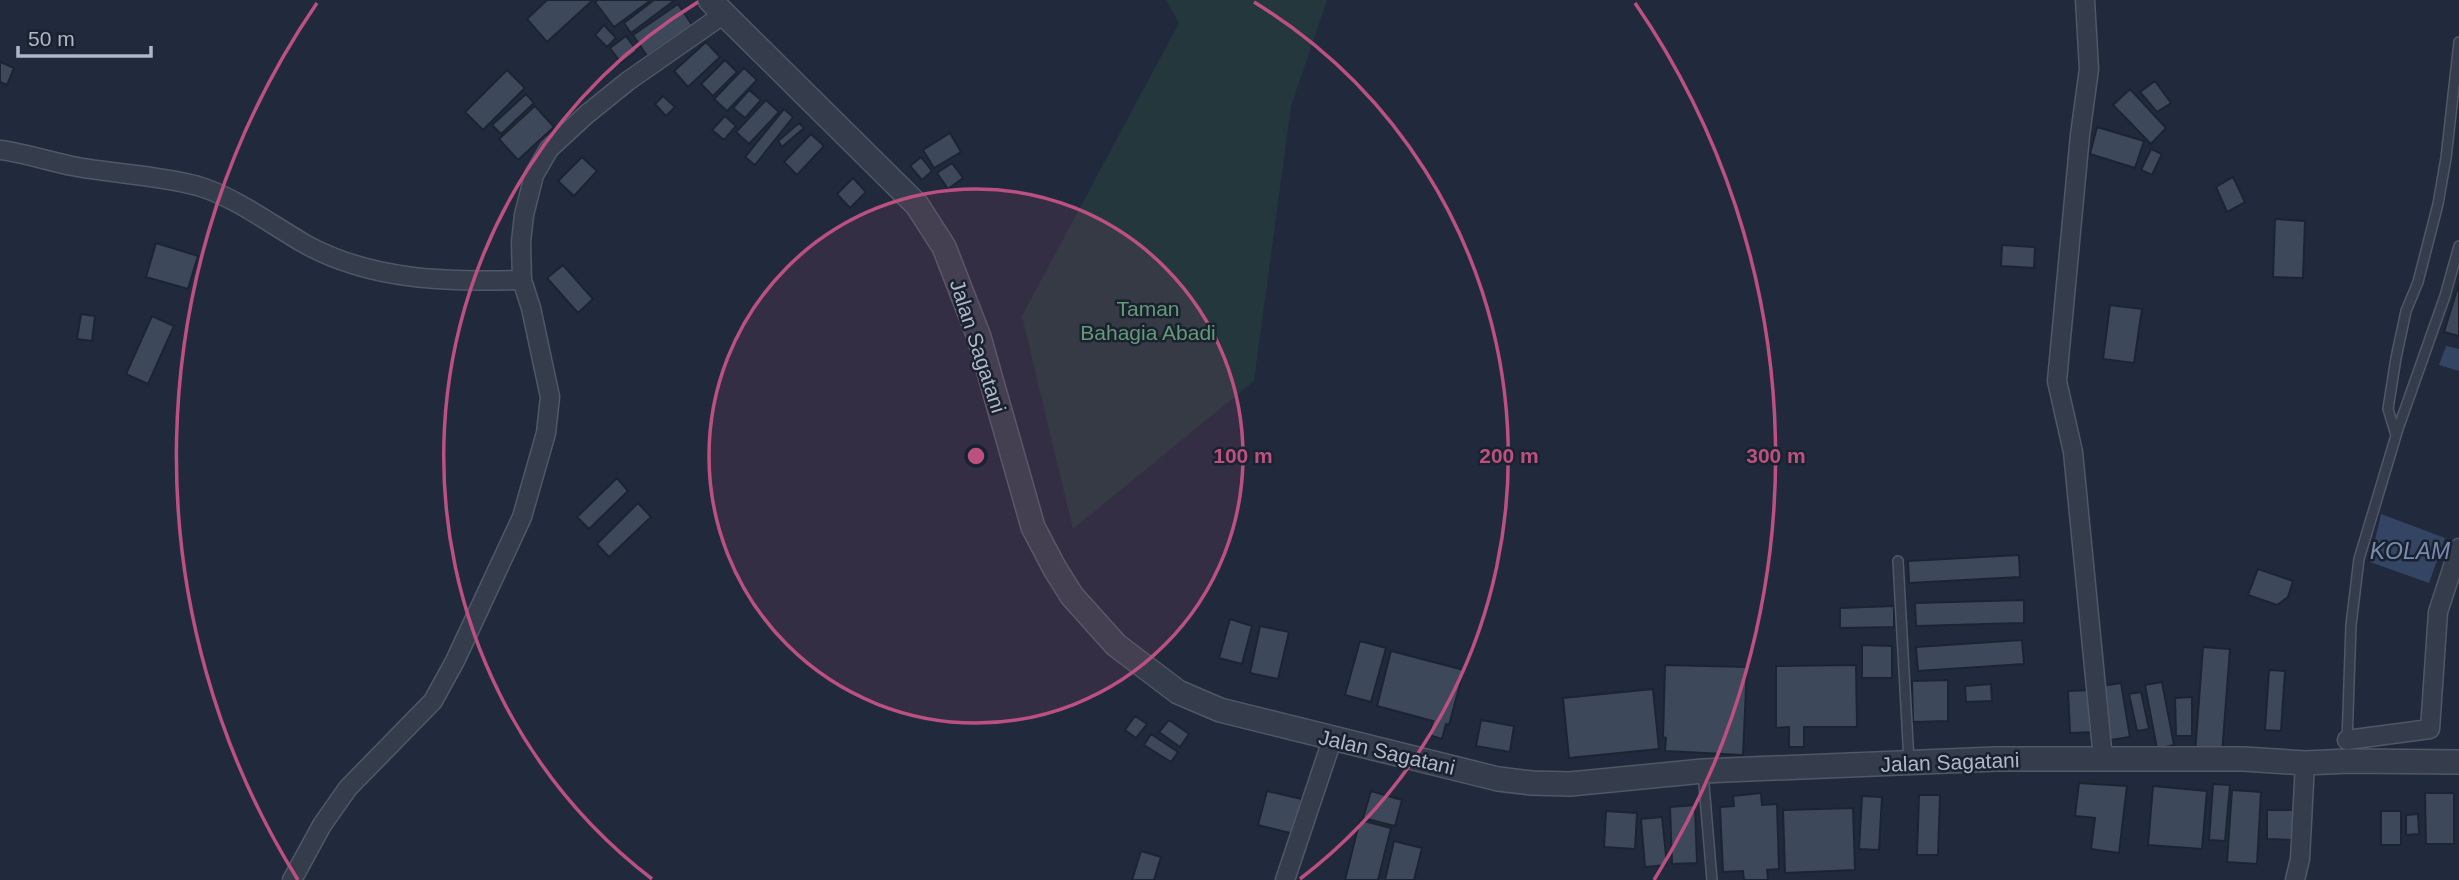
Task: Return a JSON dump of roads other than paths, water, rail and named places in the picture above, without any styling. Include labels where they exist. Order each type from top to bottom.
[{"type":"street","points":[[2085,0],[2089,69],[2057,381],[2073,452],[2103,759]]},
{"type":"street","points":[[292,880],[322,825],[348,788],[433,701],[455,661],[522,517],[546,433],[550,397],[531,308],[522,280],[521,242],[524,215],[534,175],[549,149],[717,7]]},
{"type":"street","name":"Jalan Sagatani","points":[[717,7],[917,205],[944,247],[979,337],[1033,527],[1072,596],[1116,645],[1178,692],[1199,702],[1332,740],[1498,779],[1532,783],[1570,784],[1703,771],[1996,759],[2244,759],[2305,763],[2348,751],[2459,762]]},
{"type":"street","points":[[0,150],[73,166],[200,187],[262,216],[307,245],[351,263],[397,275],[451,282],[522,280]]},
{"type":"street","points":[[2348,751],[2430,729],[2438,612],[2459,548]]},
{"type":"street","points":[[1285,880],[1332,740]]},
{"type":"street","points":[[2295,880],[2300,859],[2305,763]]},
{"type":"lane","points":[[2396,436],[2388,409],[2392,383],[2406,311],[2418,282],[2438,204],[2459,42]]},
{"type":"lane","points":[[2348,751],[2351,625],[2359,559],[2396,436],[2445,296],[2459,246]]},
{"type":"lane","points":[[1898,561],[1909,763]]},
{"type":"lane","points":[[1703,771],[1712,880]]},
{"type":"water","points":[[2446,346],[2459,349],[2459,371],[2439,365]]},
{"type":"water","name":"KOLAM","points":[[2381,514],[2445,538],[2429,583],[2370,562]]},
{"type":"park label","name":"Taman Bahagia Abadi","points":[[1148,320]]}]
